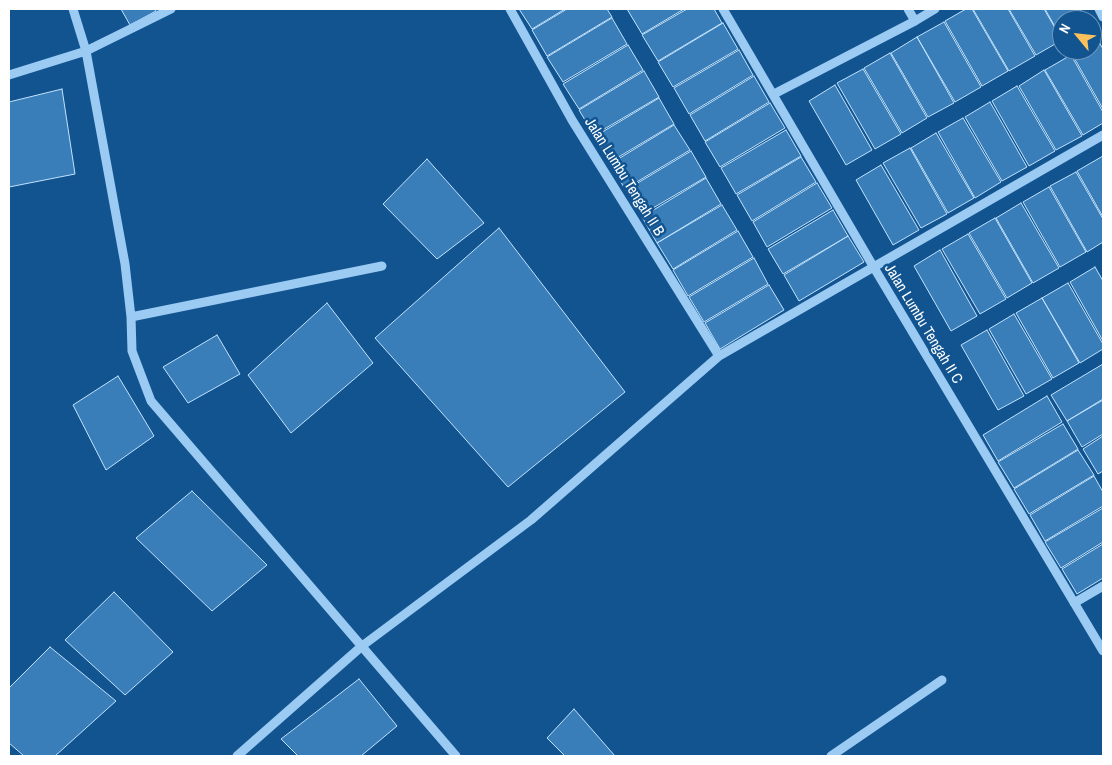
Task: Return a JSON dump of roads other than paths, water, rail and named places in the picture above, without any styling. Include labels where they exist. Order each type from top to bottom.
[{"type":"street","points":[[74,9],[86,52],[125,264],[132,317],[132,351],[151,401],[456,756]]},
{"type":"street","points":[[9,75],[86,52],[171,9]]},
{"type":"street","name":"Jalan Lumbu Tengah II B","points":[[510,9],[572,120],[719,356]]},
{"type":"street","name":"Jalan Lumbu Tengah II C","points":[[724,9],[873,266],[1103,651]]},
{"type":"street","points":[[908,9],[915,21]]},
{"type":"street","points":[[774,94],[935,9]]},
{"type":"street","points":[[1099,9],[1103,17]]},
{"type":"street","points":[[237,756],[362,646],[531,520],[719,356],[1103,135]]},
{"type":"street","points":[[132,317],[382,266]]},
{"type":"street","points":[[1074,603],[1103,586]]},
{"type":"street","points":[[831,756],[942,680]]}]
